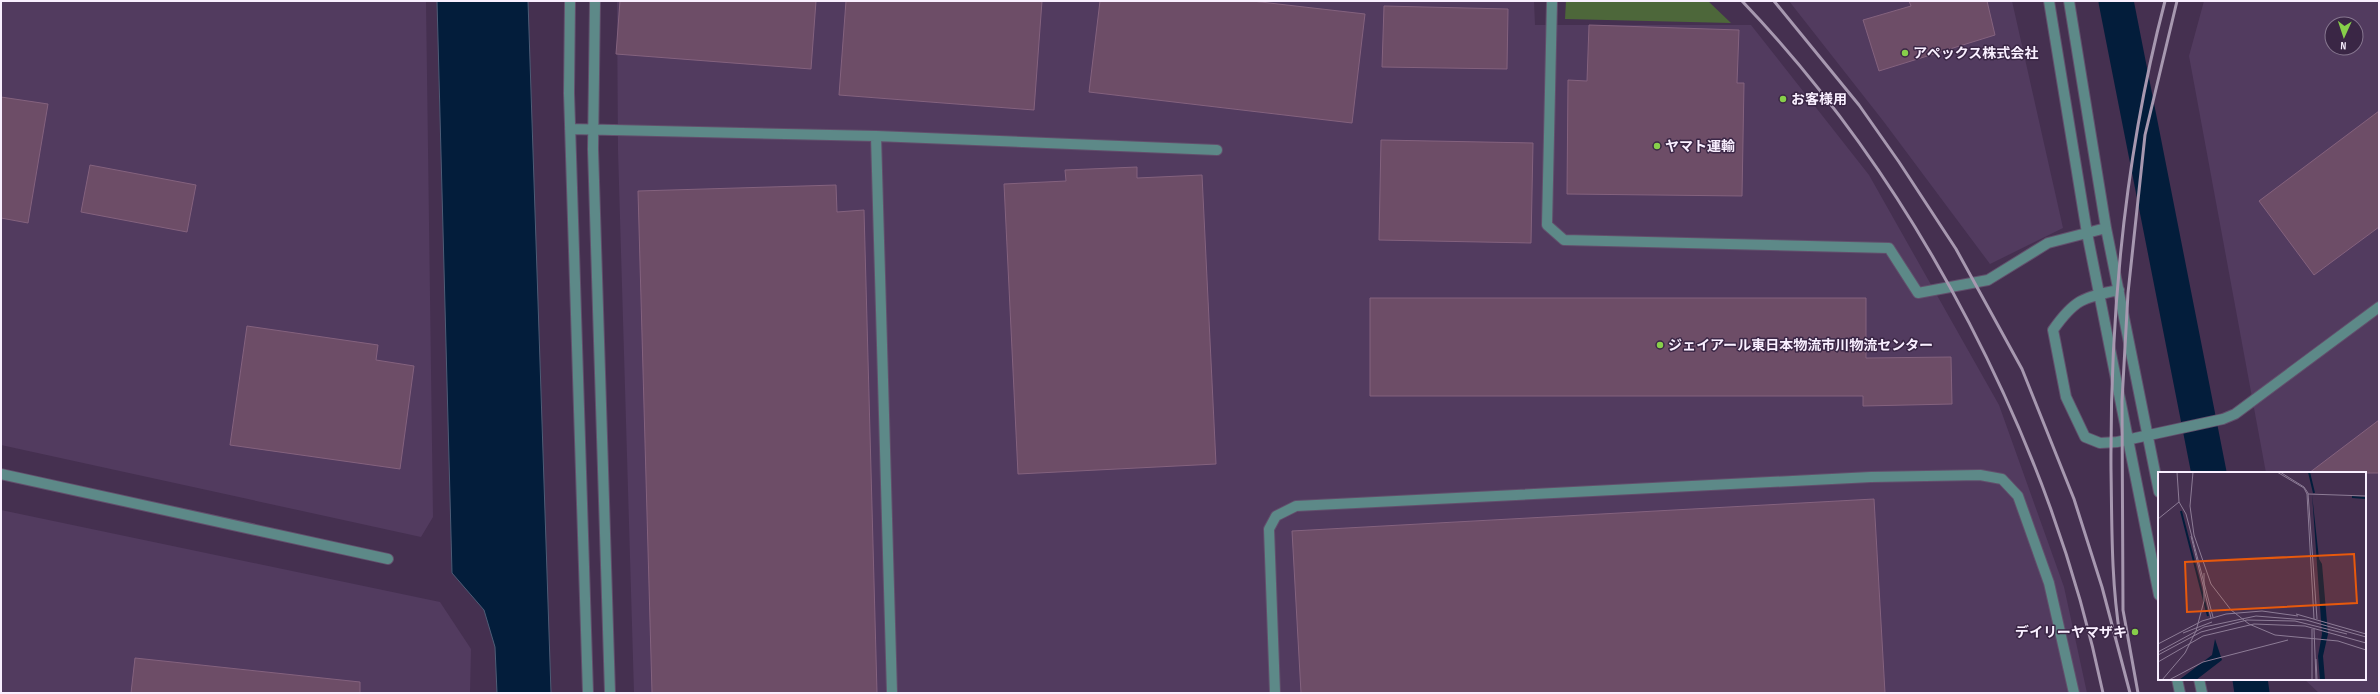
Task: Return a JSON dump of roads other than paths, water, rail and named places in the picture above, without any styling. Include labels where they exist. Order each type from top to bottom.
[{"type":"street","points":[[570,1],[570,129],[588,693]]},
{"type":"street","points":[[595,1],[593,130],[610,693]]},
{"type":"street","points":[[1552,1],[1547,225],[1564,240],[1890,248],[1918,293],[1988,280],[2048,243],[2106,228]]},
{"type":"street","points":[[2049,1],[2087,233],[2158,590]]},
{"type":"street","points":[[2069,1],[2106,228],[2158,487]]},
{"type":"street","points":[[570,129],[876,136],[1217,150]]},
{"type":"street","points":[[876,136],[892,693]]},
{"type":"street","points":[[2119,290],[2085,298],[2067,310],[2053,330],[2057,359],[2066,397],[2085,437],[2100,443],[2212,422],[2235,414],[2379,307]]},
{"type":"street","points":[[1,474],[388,559]]},
{"type":"street","points":[[1275,693],[1269,529],[1276,516],[1296,506],[1871,477],[1980,475],[2002,479],[2018,496],[2049,583],[2074,693]]},
{"type":"street","points":[[2177,680],[2180,693]]},
{"type":"street","points":[[2199,680],[2202,693]]},
{"type":"water","points":[[437,1],[528,1],[551,693],[497,693],[495,647],[484,610],[452,573]]},
{"type":"waterway","points":[[2116,1],[2209,472]]},
{"type":"waterway","points":[[2250,680],[2252,693]]},
{"type":"railway","points":[[1742,1],[1806,73],[1865,152],[1920,235],[1969,323],[2012,413],[2049,506],[2080,599],[2103,693]]},
{"type":"railway","points":[[1774,1],[1859,105],[1899,162],[1956,249],[2022,369],[2074,499],[2102,587],[2130,693]]},
{"type":"railway","points":[[2120,636],[2113,573],[2111,469],[2111,410],[2117,292],[2130,175],[2151,59],[2165,1]]},
{"type":"railway","points":[[2138,693],[2123,610],[2122,401],[2128,293],[2145,135],[2177,1]]},
{"type":"place","name":"アペックス株式会社","points":[[1905,53]]},
{"type":"place","name":"お客様用","points":[[1783,99]]},
{"type":"place","name":"ヤマト運輸","points":[[1657,146]]},
{"type":"place","name":"ジェイアール東日本物流市川物流センター","points":[[1660,345]]},
{"type":"place","name":"デイリーヤマザキ","points":[[2135,632]]}]
